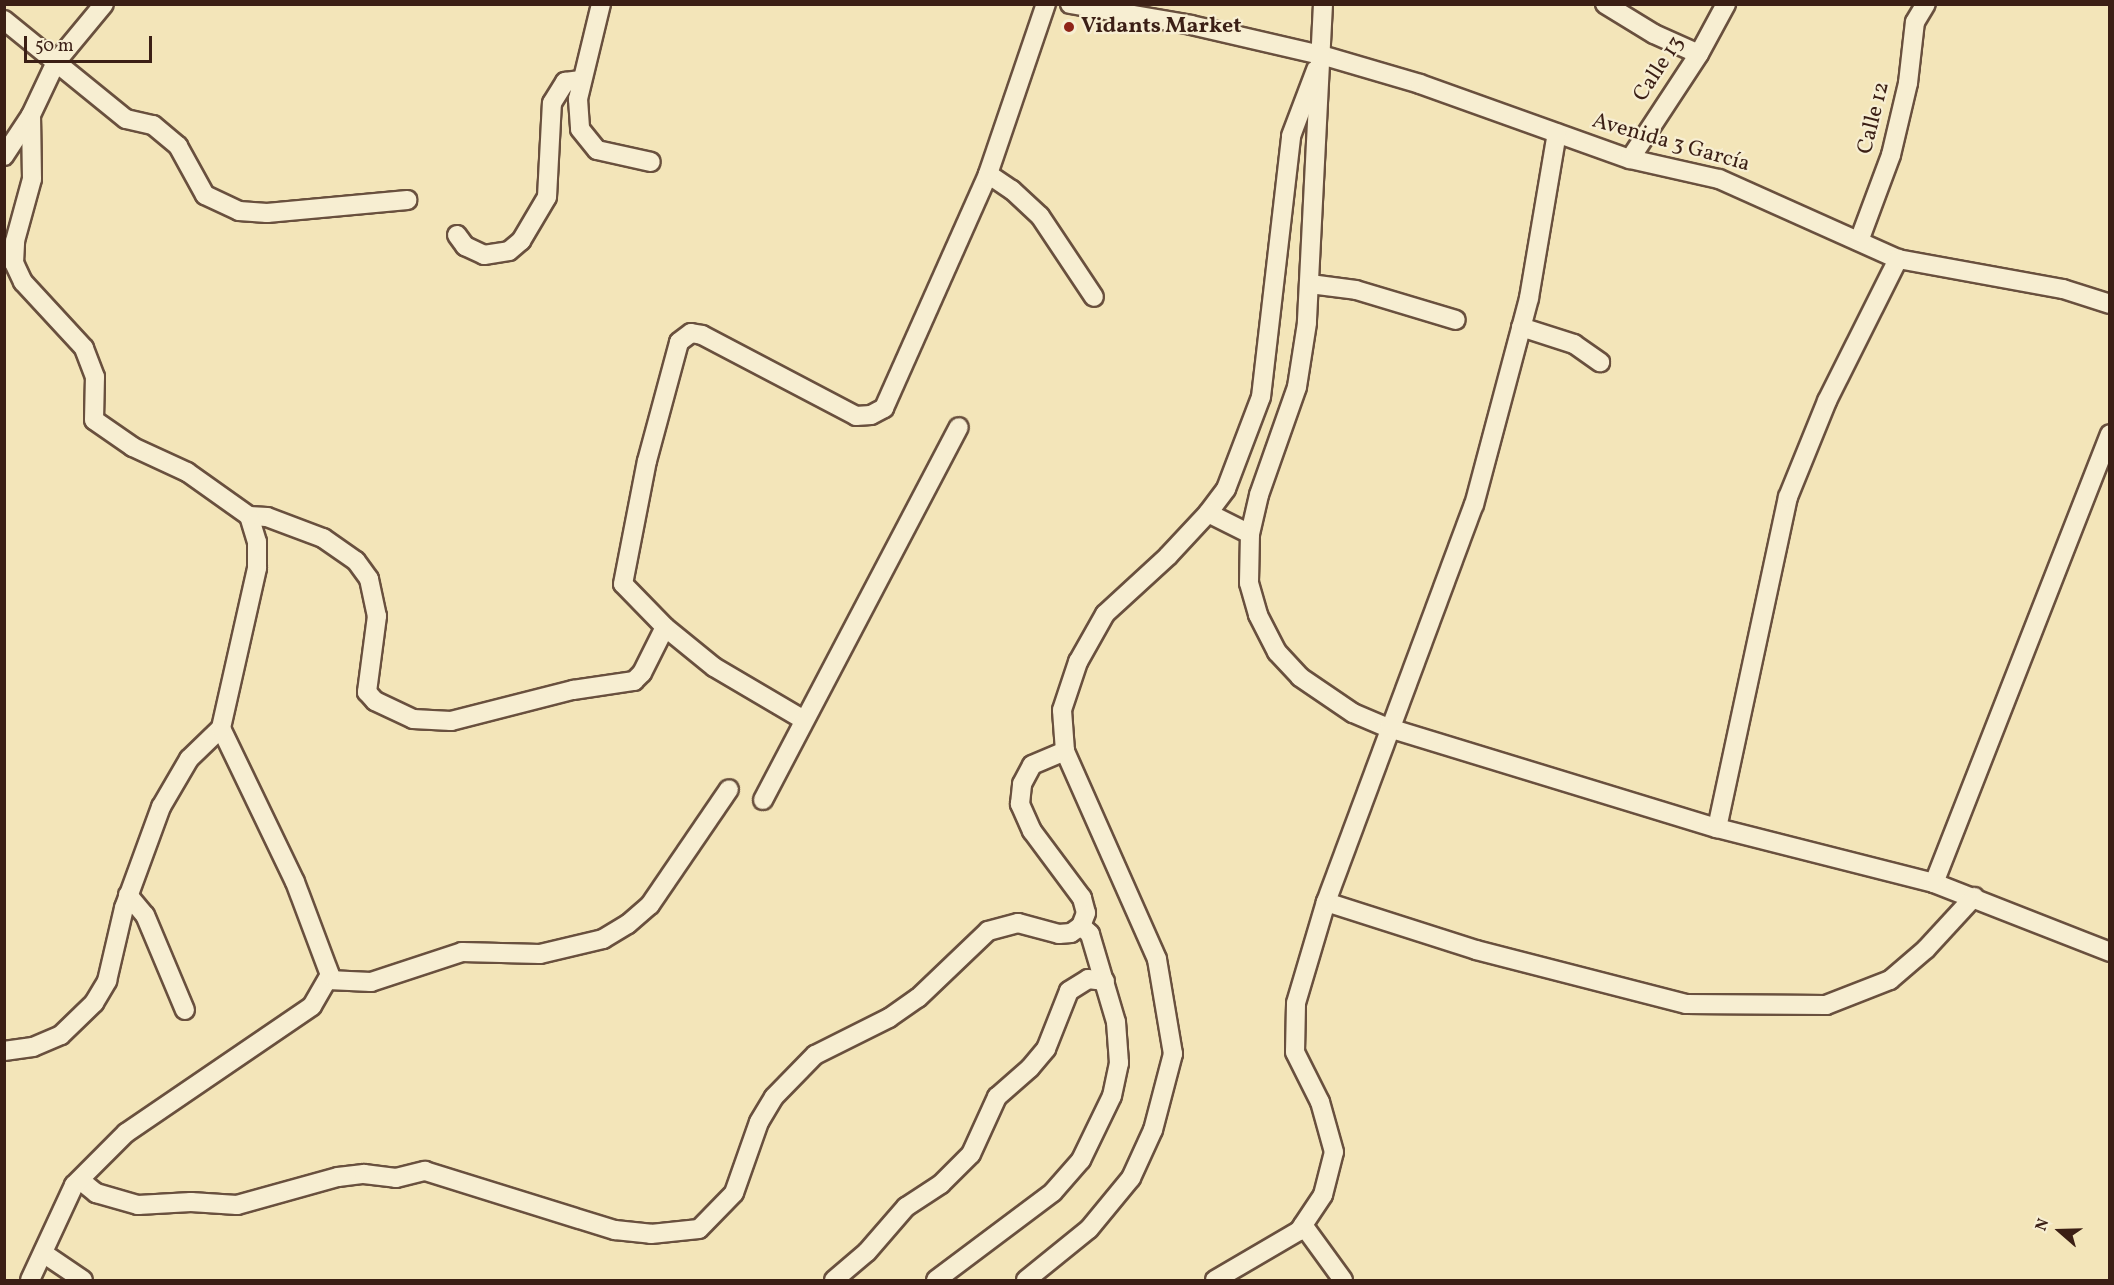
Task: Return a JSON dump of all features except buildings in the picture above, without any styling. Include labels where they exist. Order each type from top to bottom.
[{"type":"street","points":[[4,156],[32,115],[56,62],[104,4]]},
{"type":"street","points":[[601,4],[581,80],[577,111],[586,140],[604,152],[651,162]]},
{"type":"street","points":[[804,720],[721,672],[665,627],[627,592],[622,577],[655,428],[681,339],[690,333],[702,335],[856,416],[878,412],[888,402],[988,174],[1046,4]]},
{"type":"street","name":"Avenida 3 García","points":[[1070,4],[1191,25],[1322,55],[1420,84],[1630,159],[1719,179],[1898,259],[2063,290],[2109,304]]},
{"type":"street","points":[[1323,4],[1310,284],[1297,387],[1259,495],[1250,534],[1249,583],[1258,615],[1277,652],[1300,677],[1344,707],[1389,728],[1717,828],[1934,884],[1974,897],[2109,952]]},
{"type":"street","points":[[1605,4],[1654,34],[1699,54]]},
{"type":"street","name":"Calle 13","points":[[1630,159],[1699,54],[1726,4]]},
{"type":"street","name":"Calle 12","points":[[1858,241],[1891,155],[1908,83],[1910,45],[1915,22],[1926,4]]},
{"type":"street","points":[[4,20],[126,119],[153,125],[178,146],[205,195],[239,211],[267,213],[407,200]]},
{"type":"street","points":[[1026,1281],[1089,1229],[1131,1178],[1153,1130],[1173,1054],[1157,959],[1065,751],[1062,710],[1078,662],[1105,614],[1168,556],[1208,513],[1226,489],[1261,397],[1291,136],[1322,55]]},
{"type":"street","points":[[457,235],[465,246],[484,255],[509,251],[521,241],[547,197],[552,103],[565,82],[581,80]]},
{"type":"street","points":[[32,115],[32,179],[15,241],[14,263],[23,282],[84,348],[95,377],[94,420],[103,429],[133,447],[187,472],[249,516],[267,517],[323,538],[356,561],[369,579],[377,616],[366,685],[375,701],[413,719],[430,722],[451,721],[549,695],[634,681],[642,673],[665,627]]},
{"type":"street","points":[[1215,1281],[1302,1225],[1323,1195],[1334,1152],[1320,1102],[1295,1052],[1296,1003],[1326,902],[1474,505],[1521,327],[1557,133]]},
{"type":"street","points":[[988,174],[1012,190],[1040,216],[1094,297]]},
{"type":"street","points":[[1717,828],[1788,497],[1827,400],[1898,259]]},
{"type":"street","points":[[1310,284],[1356,290],[1456,320]]},
{"type":"street","points":[[1521,327],[1574,344],[1600,362]]},
{"type":"street","points":[[764,800],[958,426]]},
{"type":"street","points":[[1934,884],[2109,434]]},
{"type":"street","points":[[1208,513],[1250,534]]},
{"type":"street","points":[[4,1051],[33,1047],[61,1035],[94,1003],[111,968],[114,939],[161,807],[189,759],[221,728],[257,568],[256,542],[249,516]]},
{"type":"street","points":[[30,1281],[80,1180],[126,1133],[312,1006],[328,980],[328,962],[295,882],[221,728]]},
{"type":"street","points":[[80,1180],[96,1193],[138,1205],[191,1202],[237,1205],[351,1174],[396,1178],[425,1172],[615,1230],[651,1234],[699,1228],[734,1193],[753,1136],[770,1104],[815,1056],[889,1018],[918,998],[988,931],[1018,923],[1059,934],[1071,933],[1081,926],[1086,913],[1082,898],[1032,831],[1020,804],[1022,784],[1032,765],[1065,751]]},
{"type":"street","points":[[328,980],[371,982],[462,952],[488,950],[540,954],[603,939],[628,924],[650,904],[729,789]]},
{"type":"street","points":[[128,895],[145,915],[185,1010]]},
{"type":"street","points":[[1326,902],[1476,950],[1686,1004],[1827,1005],[1890,980],[1926,949],[1974,897]]},
{"type":"street","points":[[936,1281],[1053,1192],[1086,1152],[1112,1096],[1119,1063],[1119,1036],[1090,934],[1081,926]]},
{"type":"street","points":[[834,1281],[867,1252],[906,1207],[941,1184],[971,1154],[997,1097],[1030,1068],[1046,1048],[1069,991],[1088,979],[1105,981]]},
{"type":"street","points":[[1302,1225],[1343,1281]]},
{"type":"street","points":[[43,1253],[83,1281]]},
{"type":"place","name":"Vidants Market","points":[[1069,27]]}]
